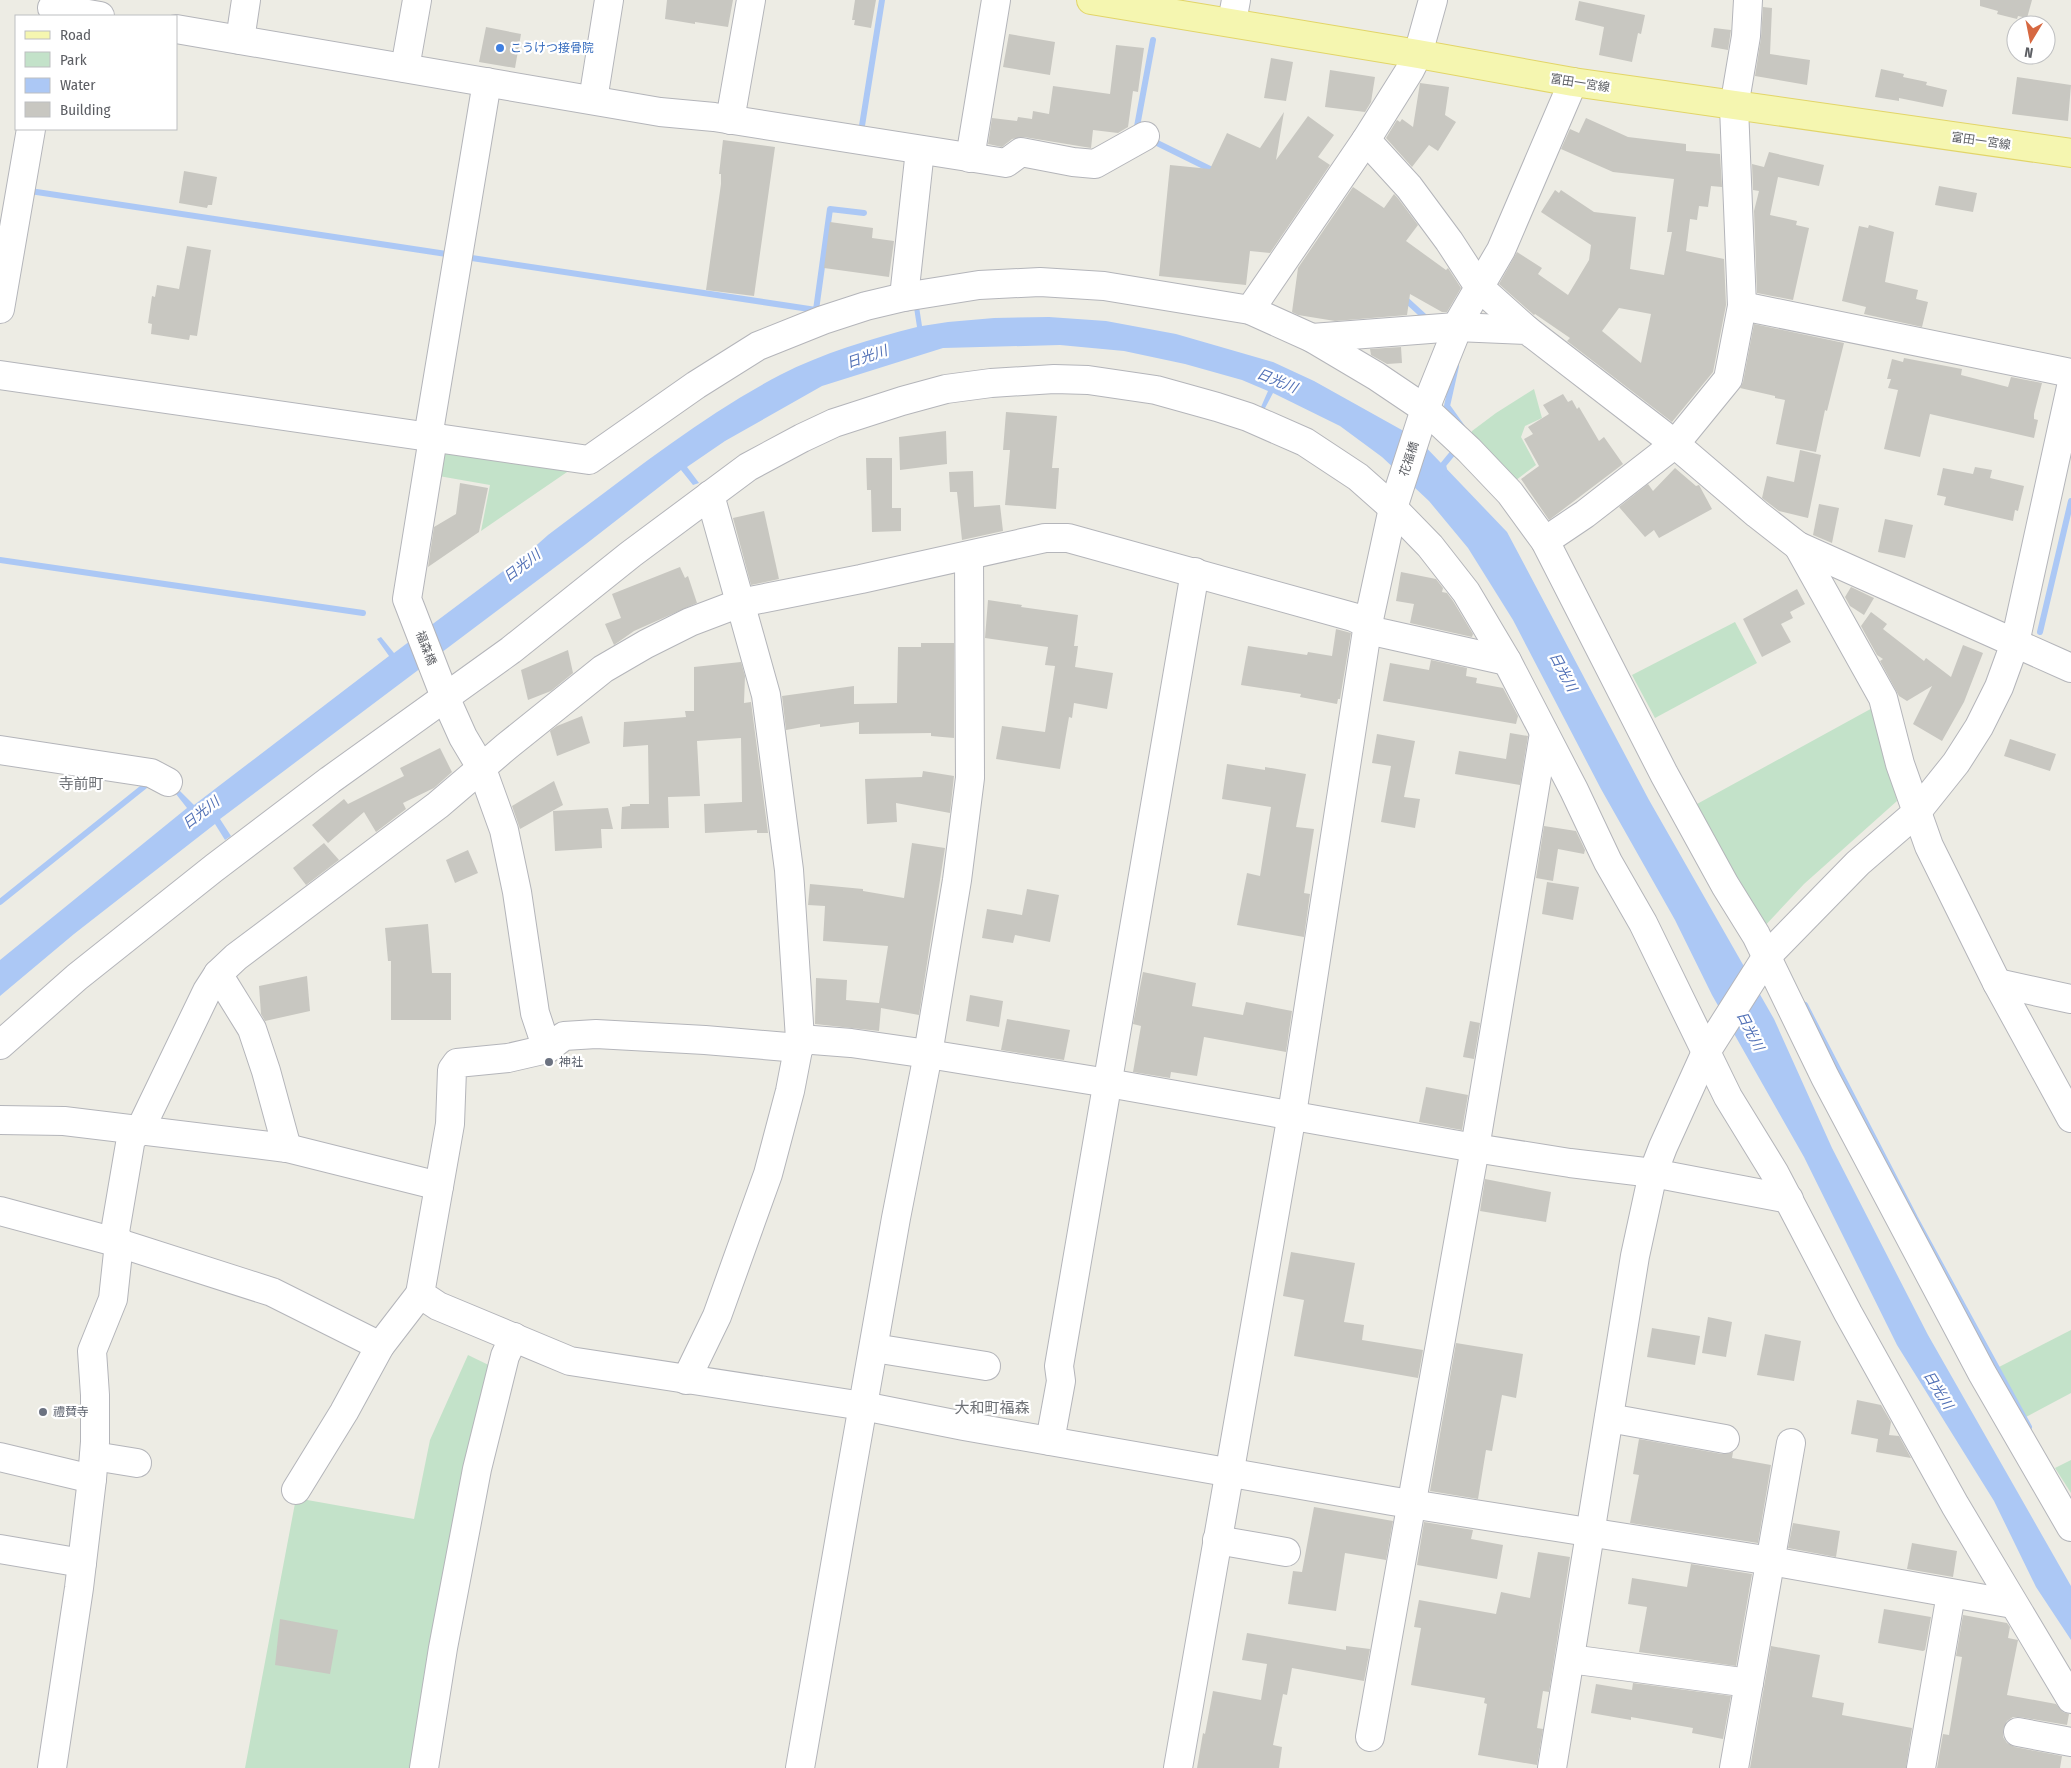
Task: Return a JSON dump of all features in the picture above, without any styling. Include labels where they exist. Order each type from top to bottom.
[{"type":"main road","name":"富田一宮線","points":[[1092,0],[1234,11],[1418,54],[1573,82],[1734,107],[2071,153]]},
{"type":"street","points":[[240,40],[246,0]]},
{"type":"street","points":[[405,68],[417,0]]},
{"type":"street","points":[[593,100],[609,0]]},
{"type":"street","points":[[730,120],[751,0]]},
{"type":"street","points":[[970,158],[996,0]]},
{"type":"street","points":[[1250,310],[1366,140],[1418,54],[1433,0]]},
{"type":"street","points":[[1545,541],[1584,514],[1674,444],[1728,379],[1742,306],[1734,107],[1746,36],[1748,0]]},
{"type":"street","points":[[52,8],[94,15]]},
{"type":"street","points":[[178,29],[660,112],[730,120],[1006,163],[1021,152],[1073,162],[1095,164],[1145,136]]},
{"type":"street","points":[[430,438],[487,82]]},
{"type":"street","name":"花福橋","points":[[1178,1768],[1292,1114],[1368,624],[1394,504],[1423,413],[1454,337],[1456,327],[1501,250],[1573,82]]},
{"type":"street","points":[[0,309],[31,130]]},
{"type":"street","points":[[1366,140],[1409,186],[1449,241],[1479,287],[1527,330],[1674,444],[1798,546],[2071,668]]},
{"type":"street","points":[[904,297],[920,150]]},
{"type":"street","points":[[0,375],[589,460],[696,385],[758,346],[823,320],[866,306],[904,297],[979,285],[1040,282],[1104,286],[1250,310],[1312,338],[1376,376],[1469,450],[1510,493],[1545,541],[1664,774],[1725,886],[1756,935],[1825,1077],[1923,1263],[2004,1414],[2071,1527]]},
{"type":"street","points":[[1742,306],[2071,373]]},
{"type":"street","points":[[1312,338],[1456,327],[1527,330]]},
{"type":"street","points":[[0,1045],[77,977],[214,868],[511,650],[631,554],[748,467],[802,438],[834,423],[946,389],[991,383],[1054,379],[1088,380],[1130,386],[1185,398],[1248,417],[1305,442],[1331,458],[1394,504],[1466,592],[1508,661],[1574,790],[1608,862],[1643,924],[1728,1097],[1789,1199],[1856,1329],[1955,1505],[2071,1699]]},
{"type":"street","points":[[1552,1768],[1636,1256],[1653,1173],[1662,1147],[1706,1052],[1766,956],[1858,863],[1916,813],[1956,763],[1980,726],[1999,687],[2015,643],[2071,387]]},
{"type":"street","name":"福森橋","points":[[430,438],[407,599],[445,698],[463,738],[482,769],[504,830],[517,892],[536,1013],[547,1049]]},
{"type":"street","points":[[686,1380],[717,1316],[768,1174],[790,1091],[799,1044],[788,870],[766,695],[710,495]]},
{"type":"street","points":[[52,1768],[82,1563],[93,1468],[95,1395],[92,1351],[113,1299],[119,1243],[115,1232],[131,1138],[139,1132],[207,991],[218,974],[236,957],[281,925],[482,769],[507,746],[604,669],[646,644],[690,622],[740,603],[969,556],[1045,538],[1068,538],[1344,615],[1368,624],[1377,632],[1508,661]]},
{"type":"street","points":[[1798,546],[1883,698],[1900,764],[1929,846],[1998,983],[2071,1118]]},
{"type":"street","points":[[800,1768],[863,1406],[928,1054],[957,880],[970,778],[969,556]]},
{"type":"street","points":[[1050,1441],[1061,1381],[1059,1366],[1195,572]]},
{"type":"street","points":[[1370,1737],[1475,1148],[1544,733]]},
{"type":"street","points":[[0,750],[151,773],[168,782]]},
{"type":"street","points":[[218,974],[252,1029],[266,1071],[287,1148]]},
{"type":"street","points":[[1998,983],[2071,999]]},
{"type":"street","points":[[296,1490],[344,1412],[380,1346],[420,1294],[450,1124],[452,1070],[457,1063],[508,1058],[547,1049],[564,1036],[596,1034],[799,1044],[851,1043],[1108,1083],[1570,1164],[1653,1173],[1789,1199]]},
{"type":"street","points":[[0,1120],[64,1121],[139,1132],[287,1148],[439,1186]]},
{"type":"street","points":[[0,1210],[119,1243],[272,1292],[380,1346]]},
{"type":"street","points":[[420,1294],[438,1306],[570,1361],[863,1406],[1050,1441],[1411,1504],[1772,1561],[2013,1604]]},
{"type":"street","points":[[424,1768],[443,1648],[477,1469],[506,1356],[514,1337]]},
{"type":"street","points":[[874,1348],[986,1366]]},
{"type":"street","points":[[1609,1418],[1725,1439]]},
{"type":"street","points":[[1734,1768],[1792,1443]]},
{"type":"street","points":[[0,1457],[93,1468],[138,1463]]},
{"type":"street","points":[[1217,1540],[1286,1552]]},
{"type":"street","points":[[0,1549],[82,1563]]},
{"type":"street","points":[[1921,1768],[1950,1594]]},
{"type":"street","points":[[1570,1659],[1749,1683]]},
{"type":"street","points":[[2018,1732],[2071,1742]]},
{"type":"green space","points":[[1534,389],[1542,418],[1525,426],[1521,437],[1536,465],[1511,484],[1470,441],[1472,431]]},
{"type":"green space","points":[[445,448],[570,470],[481,531],[490,485],[433,475]]},
{"type":"green space","points":[[1735,622],[1757,663],[1655,718],[1632,675]]},
{"type":"green space","points":[[1876,706],[1897,801],[1804,884],[1761,930],[1697,804]]},
{"type":"green space","points":[[2071,1330],[2071,1393],[2026,1417],[1999,1367]]},
{"type":"green space","points":[[468,1355],[503,1372],[424,1768],[245,1768],[296,1498],[414,1519],[430,1440]]},
{"type":"green space","points":[[2071,1460],[2071,1493],[2055,1468]]},
{"type":"water","name":"日光川","points":[[918,300],[922,326],[994,318],[1049,317],[1106,321],[1176,334],[1273,362],[1314,381],[1418,439],[1507,532],[1649,800],[1774,1019],[1832,1148],[1928,1335],[2071,1586],[2071,1640],[2036,1587],[1994,1501],[1897,1345],[1804,1157],[1712,995],[1675,920],[1601,789],[1513,620],[1468,548],[1429,501],[1382,457],[1340,426],[1273,393],[1264,410],[1261,407],[1268,391],[1242,380],[1185,364],[1124,351],[1060,345],[943,348],[822,386],[725,441],[687,467],[699,483],[693,485],[681,470],[586,544],[220,819],[231,836],[225,840],[215,824],[74,934],[0,996],[0,960],[187,808],[176,794],[180,791],[194,805],[389,656],[377,639],[381,637],[394,653],[632,472],[690,430],[750,392],[796,367],[830,353],[917,327],[913,301]]},
{"type":"building","points":[[667,0],[733,0],[728,27],[665,19]]},
{"type":"building","points":[[855,0],[876,0],[871,28],[854,25],[855,20],[852,20]]},
{"type":"building","points":[[1980,0],[2032,0],[2028,15],[2006,16],[1997,14],[1998,11],[1980,6]]},
{"type":"building","points":[[1579,1],[1645,15],[1641,34],[1638,33],[1632,62],[1599,55],[1604,27],[1575,20]]},
{"type":"building","points":[[1763,7],[1772,8],[1770,54],[1810,60],[1807,85],[1755,76],[1761,38]]},
{"type":"building","name":"こうけつ接骨院","points":[[486,27],[521,34],[515,68],[479,62]]},
{"type":"building","points":[[1714,28],[1731,30],[1728,50],[1711,47]]},
{"type":"building","points":[[1009,34],[1055,42],[1050,75],[1003,67]]},
{"type":"building","points":[[1116,45],[1144,48],[1138,92],[1133,91],[1128,127],[1118,133],[1093,130],[1091,148],[1024,137],[1012,139],[1002,147],[988,144],[992,118],[1017,121],[1018,117],[1032,119],[1033,111],[1049,114],[1053,86],[1110,94]]},
{"type":"building","points":[[1271,58],[1293,62],[1286,101],[1264,98]]},
{"type":"building","points":[[1881,69],[1904,74],[1903,77],[1927,82],[1926,85],[1947,90],[1943,107],[1899,98],[1899,101],[1875,97]]},
{"type":"building","points":[[1330,70],[1375,77],[1371,102],[1365,112],[1325,107]]},
{"type":"building","points":[[2017,77],[2071,85],[2068,121],[2012,114]]},
{"type":"building","points":[[1420,83],[1449,87],[1445,115],[1456,122],[1438,151],[1429,145],[1412,167],[1386,138],[1397,120],[1400,122],[1402,119],[1413,127]]},
{"type":"building","points":[[1284,112],[1276,160],[1308,116],[1334,135],[1318,157],[1330,165],[1270,253],[1250,251],[1246,285],[1159,276],[1170,165],[1210,169],[1227,133],[1260,148]]},
{"type":"building","points":[[1586,118],[1628,137],[1686,144],[1686,151],[1720,154],[1722,187],[1711,186],[1708,207],[1699,206],[1697,220],[1690,219],[1686,251],[1724,259],[1726,305],[1713,372],[1672,422],[1567,341],[1570,338],[1534,315],[1499,284],[1517,252],[1542,268],[1538,274],[1568,295],[1589,260],[1591,245],[1541,212],[1555,190],[1559,193],[1561,190],[1594,212],[1636,217],[1630,269],[1664,275],[1672,232],[1667,232],[1674,179],[1613,172],[1561,149],[1570,129],[1579,133]],"holes":[[[1619,308],[1651,314],[1641,363],[1602,331]]]},
{"type":"building","points":[[723,140],[775,147],[754,296],[706,290],[721,184],[721,174],[719,174]]},
{"type":"building","points":[[1769,152],[1824,165],[1819,186],[1778,177],[1770,215],[1797,221],[1796,225],[1809,228],[1793,300],[1757,293],[1754,211],[1759,191],[1753,190],[1752,164],[1764,167]]},
{"type":"building","points":[[184,171],[217,177],[212,205],[208,205],[207,208],[179,203]]},
{"type":"building","points":[[1939,186],[1977,193],[1973,212],[1935,205]]},
{"type":"building","points":[[1353,187],[1384,208],[1394,194],[1397,197],[1418,225],[1406,241],[1446,270],[1448,268],[1461,288],[1447,312],[1442,312],[1410,294],[1407,315],[1335,321],[1298,315],[1292,312],[1298,268]]},
{"type":"building","points":[[830,222],[873,228],[872,238],[894,241],[889,277],[824,268]]},
{"type":"building","points":[[1869,225],[1894,232],[1885,282],[1918,290],[1916,299],[1928,302],[1922,327],[1864,314],[1866,307],[1842,301],[1859,226],[1868,228]]},
{"type":"building","points":[[187,246],[211,250],[197,336],[190,335],[189,340],[151,334],[152,324],[148,323],[152,296],[155,297],[157,285],[179,289]]},
{"type":"building","points":[[1754,324],[1844,343],[1827,411],[1825,410],[1816,452],[1776,444],[1785,400],[1740,388],[1743,382]]},
{"type":"building","points":[[1401,347],[1402,363],[1387,364],[1371,355],[1370,349]]},
{"type":"building","points":[[1904,358],[1962,369],[1961,375],[2008,387],[2011,377],[2042,383],[2034,414],[2034,419],[2038,420],[2034,438],[1930,414],[1920,457],[1884,449],[1898,390],[1888,388],[1891,379],[1887,379],[1892,359],[1903,362]]},
{"type":"building","points":[[1563,394],[1568,402],[1572,400],[1577,409],[1579,407],[1599,441],[1604,437],[1623,464],[1549,520],[1521,479],[1539,466],[1524,439],[1533,434],[1528,427],[1549,414],[1543,405]]},
{"type":"building","points":[[1006,412],[1057,416],[1052,468],[1059,468],[1056,509],[1005,505],[1010,450],[1003,450]]},
{"type":"building","points":[[946,431],[947,464],[900,470],[899,437]]},
{"type":"building","points":[[1800,450],[1821,455],[1808,518],[1779,511],[1762,498],[1767,476],[1794,482]]},
{"type":"building","points":[[866,458],[892,458],[892,508],[901,508],[901,531],[872,532],[871,490],[867,490]]},
{"type":"building","points":[[1975,467],[1992,470],[1990,478],[2024,486],[2018,511],[2015,510],[2013,521],[1944,505],[1946,497],[1937,495],[1943,468],[1973,474]]},
{"type":"building","points":[[1675,468],[1696,486],[1699,485],[1712,509],[1659,538],[1654,530],[1645,537],[1619,507],[1648,484],[1653,491]]},
{"type":"building","points":[[973,471],[974,507],[1000,505],[1003,531],[962,540],[957,492],[950,492],[949,472]]},
{"type":"building","points":[[460,483],[488,488],[479,532],[428,567],[434,527],[456,514]]},
{"type":"building","points":[[1819,504],[1839,508],[1832,543],[1813,535]]},
{"type":"building","points":[[764,511],[779,579],[751,585],[733,518]]},
{"type":"building","points":[[1885,519],[1913,525],[1905,558],[1878,552]]},
{"type":"building","points":[[680,567],[685,578],[688,576],[697,603],[634,631],[614,645],[605,624],[621,618],[612,594]]},
{"type":"building","points":[[1401,572],[1436,579],[1443,588],[1442,592],[1447,593],[1453,601],[1473,634],[1472,637],[1410,623],[1414,604],[1396,601]]},
{"type":"building","points":[[1851,587],[1874,598],[1864,615],[1850,606],[1845,597]]},
{"type":"building","points":[[1797,589],[1805,604],[1790,612],[1793,618],[1781,624],[1791,642],[1762,657],[1743,619]]},
{"type":"building","points":[[988,600],[1078,615],[1074,646],[1078,646],[1075,667],[1113,673],[1107,709],[1074,703],[1072,718],[1069,717],[1060,769],[996,759],[1002,726],[1045,732],[1055,666],[1045,665],[1048,647],[985,638]]},
{"type":"building","points":[[1871,612],[1887,624],[1883,629],[1924,661],[1926,658],[1951,677],[1963,645],[1983,653],[1964,702],[1942,741],[1913,724],[1932,686],[1907,701],[1899,696],[1880,661],[1883,659],[1877,655],[1861,626]]},
{"type":"building","points":[[1336,629],[1351,633],[1340,699],[1338,699],[1337,704],[1300,697],[1301,694],[1241,685],[1248,646],[1307,655],[1308,652],[1332,656]]},
{"type":"building","points":[[921,643],[954,643],[954,738],[931,736],[931,733],[859,734],[859,722],[820,727],[820,724],[786,730],[782,696],[854,686],[854,704],[897,703],[898,647],[921,647]]},
{"type":"building","points":[[568,650],[573,673],[551,691],[528,700],[521,670]]},
{"type":"building","points":[[1431,660],[1467,668],[1466,676],[1477,678],[1476,683],[1503,688],[1518,716],[1516,724],[1383,701],[1390,663],[1429,670]]},
{"type":"building","points":[[741,662],[745,676],[744,703],[751,702],[768,833],[757,833],[757,830],[705,833],[704,804],[742,802],[741,738],[697,741],[700,796],[668,797],[669,828],[621,829],[622,807],[630,806],[630,804],[649,804],[648,745],[623,747],[624,722],[686,717],[685,711],[694,711],[694,667]]},
{"type":"building","points":[[582,716],[590,743],[557,756],[550,731],[557,726]]},
{"type":"building","points":[[1510,733],[1528,736],[1520,785],[1455,774],[1459,751],[1506,759]]},
{"type":"building","points":[[1377,734],[1415,741],[1404,797],[1420,799],[1415,828],[1381,822],[1391,766],[1372,763]]},
{"type":"building","points":[[2010,739],[2056,754],[2050,771],[2004,756]]},
{"type":"building","points":[[440,748],[452,772],[434,788],[403,803],[406,809],[376,832],[364,812],[328,843],[312,825],[344,799],[348,804],[404,776],[400,768]]},
{"type":"building","points":[[1227,764],[1265,770],[1265,767],[1306,774],[1296,827],[1314,829],[1304,893],[1310,894],[1304,937],[1237,925],[1247,873],[1260,876],[1271,807],[1222,799]]},
{"type":"building","points":[[923,771],[954,776],[950,813],[896,803],[897,822],[867,824],[865,779],[922,777]]},
{"type":"building","points":[[554,781],[563,805],[520,829],[512,806]]},
{"type":"building","points":[[608,808],[613,829],[601,829],[602,848],[555,851],[553,811]]},
{"type":"building","points":[[1544,826],[1576,831],[1585,850],[1584,854],[1558,849],[1553,881],[1536,878]]},
{"type":"building","points":[[324,843],[339,860],[306,885],[293,868]]},
{"type":"building","points":[[912,843],[945,848],[919,1015],[881,1008],[879,1031],[815,1024],[816,978],[847,980],[846,1000],[879,1003],[888,946],[823,941],[825,906],[808,905],[810,884],[863,889],[863,891],[904,898]]},
{"type":"building","points":[[468,850],[478,873],[455,883],[446,860]]},
{"type":"building","points":[[1547,882],[1579,887],[1573,920],[1542,914]]},
{"type":"building","points":[[1027,889],[1059,895],[1050,942],[1015,935],[1013,943],[982,938],[987,909],[1022,915]]},
{"type":"building","points":[[428,924],[432,973],[451,973],[451,1020],[391,1020],[391,961],[388,961],[385,928]]},
{"type":"building","points":[[1143,972],[1196,983],[1192,1006],[1243,1015],[1246,1002],[1292,1011],[1286,1052],[1204,1037],[1197,1076],[1171,1072],[1170,1078],[1133,1072],[1141,1026],[1133,1024]]},
{"type":"building","points":[[307,976],[310,1011],[265,1021],[261,1014],[259,986]]},
{"type":"building","points":[[970,995],[1003,1001],[999,1027],[966,1021]]},
{"type":"building","points":[[1007,1019],[1070,1030],[1064,1060],[1001,1050]]},
{"type":"building","points":[[1470,1021],[1480,1023],[1474,1059],[1463,1057]]},
{"type":"building","points":[[1426,1087],[1468,1095],[1462,1130],[1419,1122]]},
{"type":"building","points":[[1485,1179],[1551,1192],[1546,1222],[1480,1211]]},
{"type":"building","points":[[1291,1252],[1355,1263],[1344,1322],[1364,1325],[1362,1340],[1423,1350],[1418,1378],[1294,1356],[1304,1300],[1283,1296]]},
{"type":"building","points":[[1708,1317],[1732,1322],[1726,1357],[1702,1353]]},
{"type":"building","points":[[1652,1328],[1700,1336],[1695,1365],[1647,1357]]},
{"type":"building","points":[[1765,1334],[1801,1341],[1794,1381],[1757,1375]]},
{"type":"building","points":[[1456,1343],[1523,1354],[1516,1398],[1502,1395],[1492,1451],[1486,1450],[1478,1499],[1430,1491]]},
{"type":"building","points":[[1857,1400],[1881,1405],[1891,1422],[1889,1435],[1899,1436],[1911,1458],[1876,1452],[1878,1439],[1851,1434]]},
{"type":"building","points":[[1639,1439],[1722,1454],[1733,1452],[1732,1458],[1771,1465],[1758,1543],[1630,1523],[1639,1475],[1633,1474]]},
{"type":"building","points":[[1314,1507],[1393,1521],[1386,1560],[1345,1553],[1336,1611],[1288,1604],[1293,1571],[1302,1572]]},
{"type":"building","points":[[1424,1522],[1473,1530],[1471,1539],[1503,1545],[1497,1579],[1417,1565]]},
{"type":"building","points":[[1793,1523],[1840,1531],[1836,1557],[1788,1548]]},
{"type":"building","points":[[1912,1543],[1957,1551],[1953,1577],[1907,1569]]},
{"type":"building","points":[[1538,1552],[1570,1557],[1549,1692],[1543,1691],[1537,1728],[1543,1729],[1537,1765],[1478,1755],[1487,1704],[1484,1703],[1485,1698],[1411,1685],[1421,1628],[1414,1627],[1419,1600],[1496,1614],[1501,1592],[1530,1598]]},
{"type":"building","points":[[1691,1564],[1752,1574],[1736,1666],[1639,1652],[1647,1607],[1628,1604],[1632,1578],[1687,1587]]},
{"type":"building","points":[[1884,1609],[1931,1617],[1925,1650],[1878,1643]]},
{"type":"building","points":[[1963,1615],[2007,1623],[2010,1627],[2008,1638],[2018,1640],[2007,1695],[2056,1704],[2063,1712],[2069,1714],[2067,1725],[2013,1717],[2007,1721],[2003,1730],[2003,1737],[2007,1743],[2015,1747],[2062,1756],[2060,1768],[1937,1768],[1943,1734],[1949,1735],[1962,1657],[1956,1656]]},
{"type":"building","points":[[280,1619],[338,1630],[330,1674],[275,1665]]},
{"type":"building","points":[[1247,1633],[1346,1650],[1346,1646],[1370,1649],[1364,1681],[1292,1668],[1287,1695],[1283,1694],[1273,1745],[1282,1747],[1279,1768],[1197,1768],[1213,1691],[1261,1700],[1267,1664],[1242,1660]]},
{"type":"building","points":[[1771,1646],[1820,1655],[1812,1697],[1844,1703],[1842,1715],[1912,1728],[1906,1768],[1750,1768]]},
{"type":"building","points":[[1633,1683],[1731,1696],[1723,1739],[1692,1733],[1693,1728],[1631,1717],[1631,1720],[1591,1713],[1596,1684],[1632,1690]]},
{"type":"waterway","points":[[861,132],[882,0]]},
{"type":"waterway","points":[[1136,132],[1153,40]]},
{"type":"waterway","points":[[1151,140],[1216,172]]},
{"type":"waterway","points":[[30,191],[453,255]]},
{"type":"waterway","points":[[465,257],[816,310],[830,209],[864,213]]},
{"type":"waterway","points":[[1404,298],[1428,320]]},
{"type":"waterway","points":[[1456,366],[1447,406],[1462,427]]},
{"type":"waterway","points":[[1445,474],[1443,465],[1452,454]]},
{"type":"waterway","points":[[2040,632],[2071,501]]},
{"type":"waterway","points":[[0,560],[363,613]]},
{"type":"waterway","points":[[0,902],[151,781]]},
{"type":"waterway","points":[[1805,1005],[1915,1218],[2029,1427]]},
{"type":"place","name":"こうけつ接骨院","points":[[500,48]]},
{"type":"place","name":"神社","points":[[549,1062]]},
{"type":"place","name":"禮賛寺","points":[[43,1412]]},
{"type":"district","name":"寺前町","points":[[81,784]]},
{"type":"district","name":"大和町福森","points":[[992,1408]]}]
